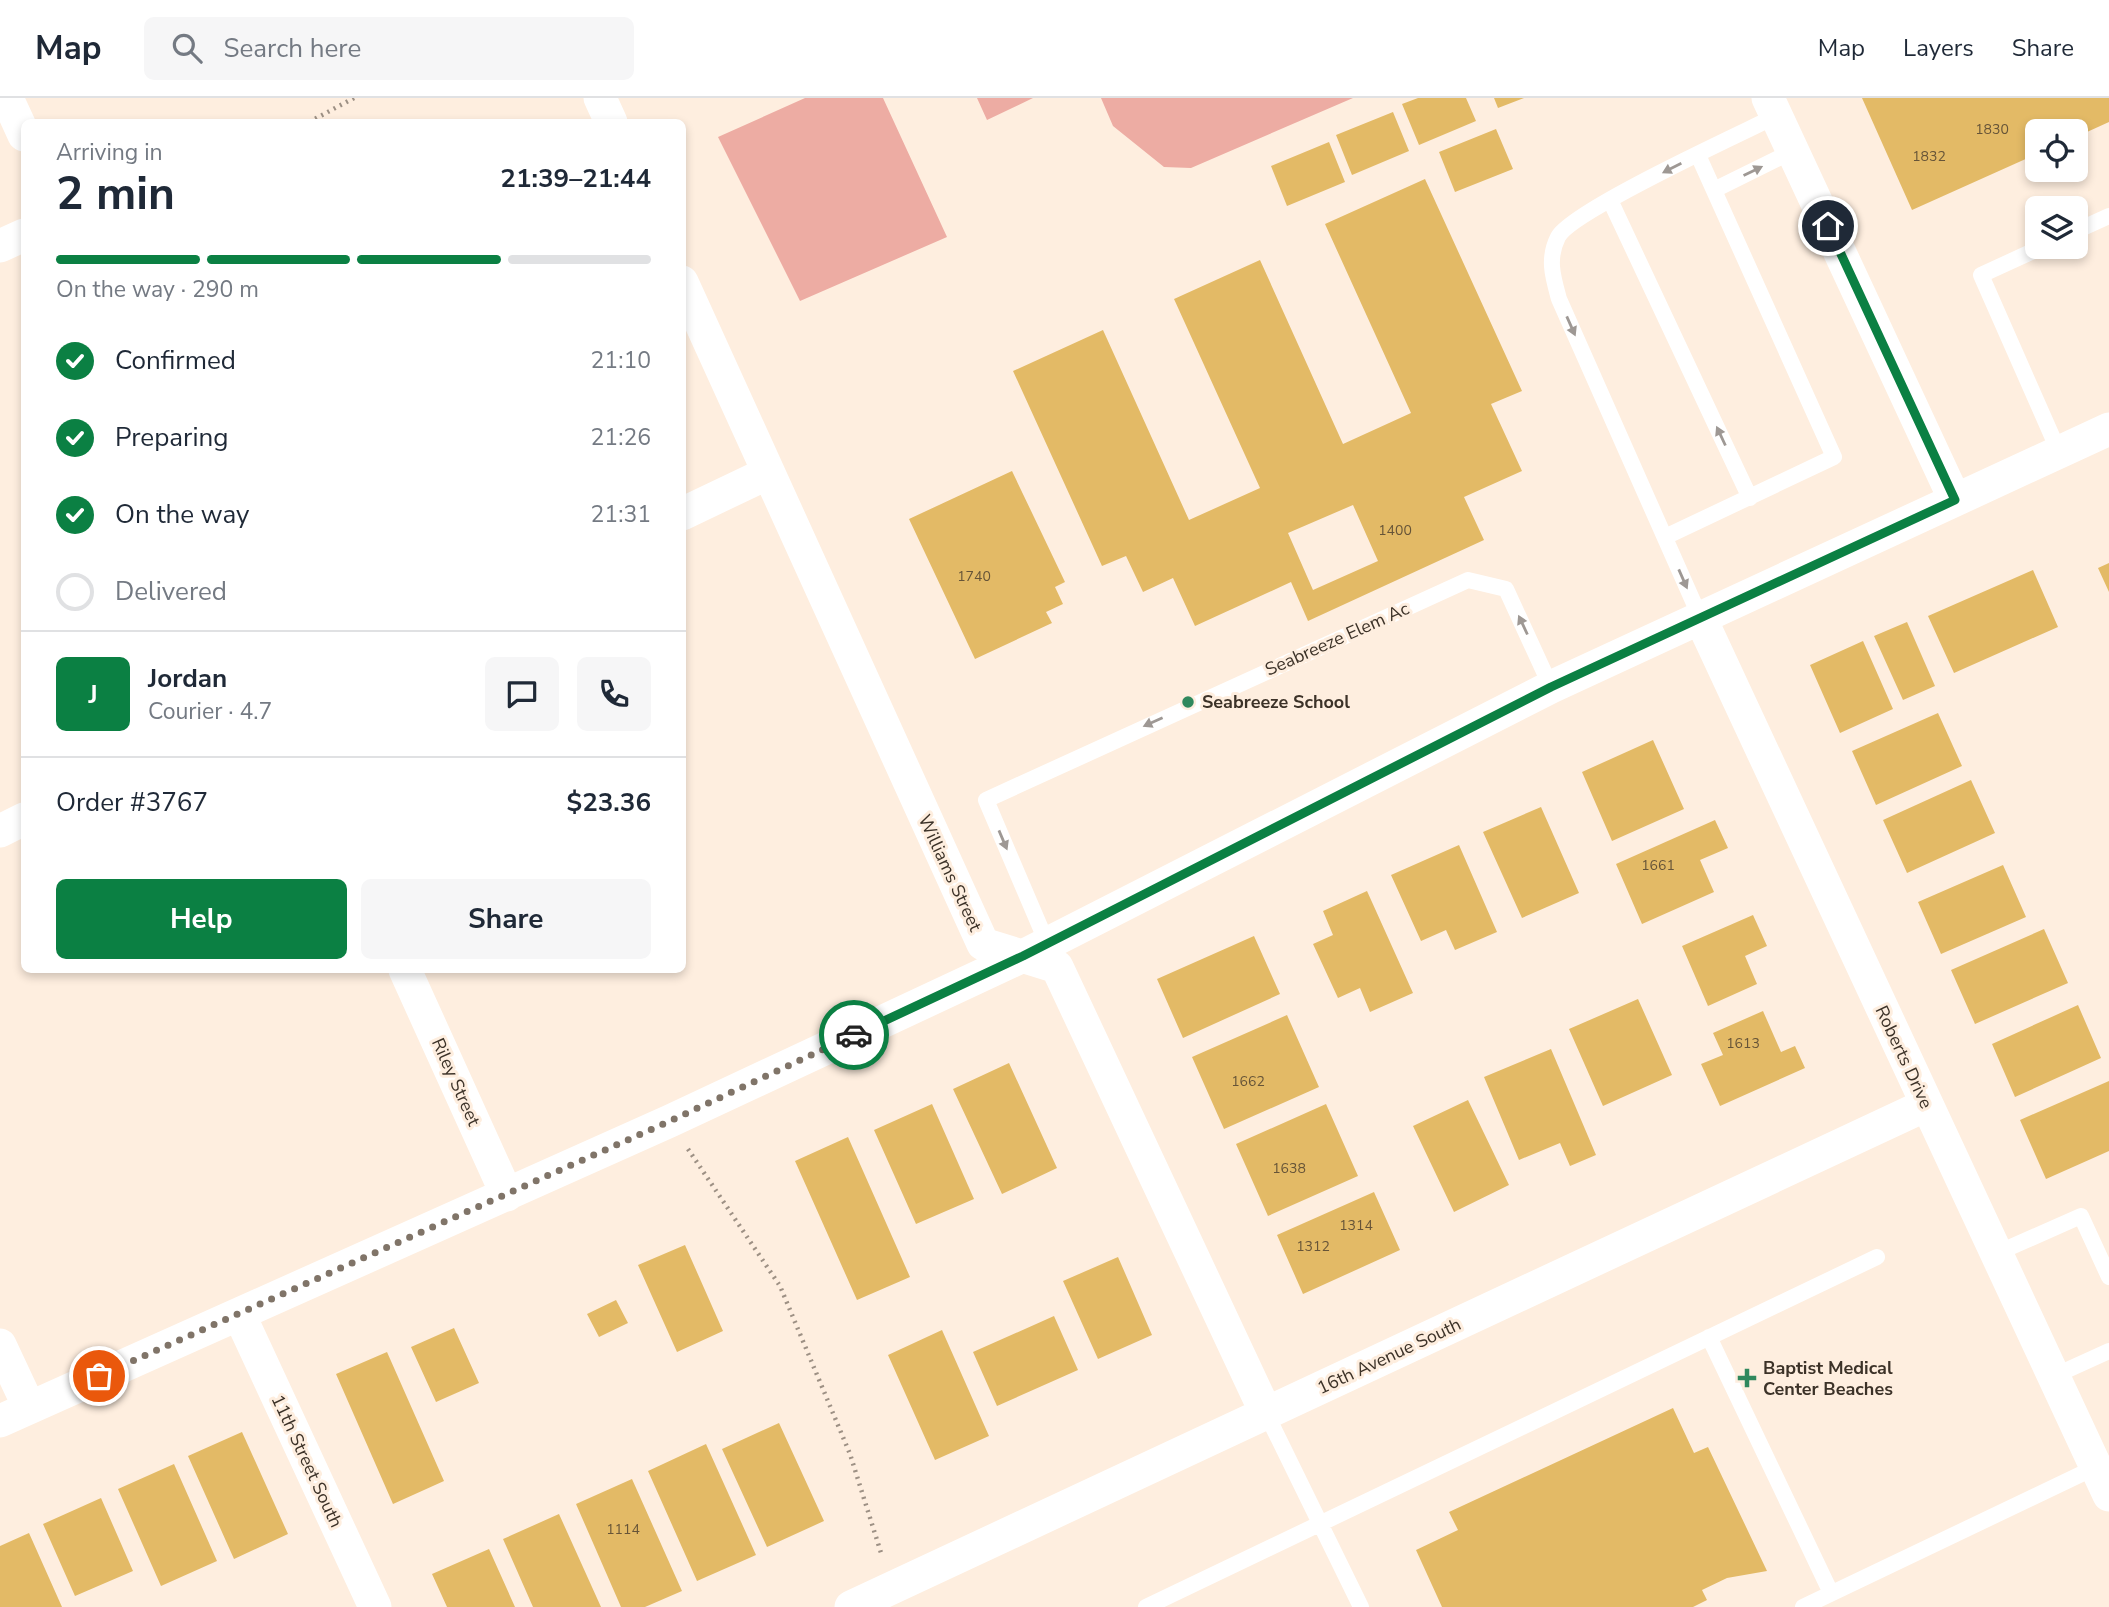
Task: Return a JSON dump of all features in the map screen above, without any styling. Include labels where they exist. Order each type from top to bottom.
[{"type":"street","points":[[7,98],[21,128]]},
{"type":"street","points":[[600,98],[610,119]]},
{"type":"street","points":[[1772,107],[1955,500]]},
{"type":"street","points":[[0,246],[21,236]]},
{"type":"street","name":"Williams Street","points":[[686,291],[983,944],[1035,950],[1057,967],[1266,1413]]},
{"type":"street","points":[[0,1345],[14,1414],[240,1316],[670,1121],[1035,950],[1551,687],[2109,429]]},
{"type":"street","points":[[686,512],[768,473]]},
{"type":"street","name":"Roberts Drive","points":[[1700,617],[2102,1481]]},
{"type":"street","points":[[0,831],[21,821]]},
{"type":"street","name":"Riley Street","points":[[406,973],[507,1195]]},
{"type":"street","name":"16th Avenue South","points":[[851,1607],[1926,1105]]},
{"type":"street","name":"11th Street South","points":[[240,1316],[375,1607]]},
{"type":"lane","points":[[1700,617],[1559,299],[1550,265],[1559,235],[1610,200],[1698,155],[1772,107]]},
{"type":"lane","points":[[1713,190],[1793,151]]},
{"type":"lane","points":[[1665,537],[1834,457],[1698,155]]},
{"type":"lane","points":[[1610,200],[1750,498]]},
{"type":"lane","points":[[2088,226],[2109,216]]},
{"type":"lane","points":[[2025,255],[1981,275],[2059,452]]},
{"type":"lane","name":"Seabreeze Elem Ac","points":[[1035,950],[986,800],[1468,580],[1506,589],[1551,687]]},
{"type":"lane","points":[[1995,1254],[2081,1216],[2109,1277]]},
{"type":"lane","points":[[1146,1607],[1877,1257]]},
{"type":"lane","points":[[1709,1338],[1831,1594]]},
{"type":"lane","points":[[2054,1376],[2109,1351]]},
{"type":"lane","points":[[1266,1413],[1361,1607]]},
{"type":"lane","points":[[1803,1607],[2102,1481]]},
{"type":"path","points":[[315,119],[354,98]]},
{"type":"path","points":[[670,1121],[780,1286],[850,1454],[863,1504],[892,1586]]},
{"type":"shaded area","points":[[805,98],[883,98],[947,237],[800,301],[718,137]]},
{"type":"shaded area","points":[[977,98],[1033,98],[987,120]]},
{"type":"shaded area","points":[[1101,98],[1353,98],[1191,168],[1164,167],[1113,126]]},
{"type":"building","points":[[1418,98],[1466,98],[1476,121],[1419,145],[1402,104]]},
{"type":"building","points":[[1494,98],[1524,98],[1498,108]]},
{"type":"building","points":[[1862,98],[2109,98],[2109,122],[2088,132],[2088,119],[2025,119],[2025,159],[1912,210]]},
{"type":"building","points":[[1393,112],[1409,151],[1352,175],[1336,135]]},
{"type":"building","points":[[1496,129],[1513,169],[1455,192],[1439,152]]},
{"type":"building","points":[[1329,142],[1345,182],[1287,206],[1271,166]]},
{"type":"building","points":[[1425,179],[1522,391],[1491,404],[1522,471],[1464,497],[1484,540],[1308,621],[1291,582],[1195,626],[1173,578],[1143,592],[1126,556],[1102,566],[1013,371],[1103,330],[1189,520],[1260,488],[1174,299],[1260,260],[1343,444],[1411,413],[1325,224]],"holes":[[[1353,505],[1378,561],[1313,590],[1288,533]]]},
{"type":"building","points":[[1012,471],[1065,582],[1055,587],[1063,604],[1046,612],[1052,623],[975,659],[909,519]]},
{"type":"building","points":[[2109,563],[2109,592],[2098,568]]},
{"type":"building","points":[[2033,570],[2058,627],[1954,673],[1928,616]]},
{"type":"building","points":[[1907,622],[1935,686],[1903,700],[1874,636]]},
{"type":"building","points":[[1863,641],[1893,709],[1840,733],[1810,665]]},
{"type":"building","points":[[1938,713],[1962,766],[1876,805],[1852,751]]},
{"type":"building","points":[[1653,740],[1684,809],[1612,841],[1582,772]]},
{"type":"building","points":[[1971,780],[1995,833],[1907,873],[1883,820]]},
{"type":"building","points":[[1541,807],[1579,893],[1522,918],[1483,832]]},
{"type":"building","points":[[1715,820],[1728,848],[1700,860],[1714,892],[1642,924],[1616,864]]},
{"type":"building","points":[[1459,845],[1497,932],[1455,950],[1446,930],[1421,941],[1391,875]]},
{"type":"building","points":[[2003,865],[2026,917],[1941,954],[1918,902]]},
{"type":"building","points":[[1367,891],[1413,993],[1370,1012],[1360,988],[1338,998],[1313,944],[1333,935],[1323,911]]},
{"type":"building","points":[[1753,915],[1767,946],[1745,956],[1757,984],[1708,1006],[1682,946]]},
{"type":"building","points":[[2044,929],[2068,983],[1975,1024],[1951,970]]},
{"type":"building","points":[[1254,936],[1280,994],[1183,1038],[1157,979]]},
{"type":"building","points":[[1638,999],[1672,1075],[1603,1106],[1569,1029]]},
{"type":"building","points":[[2078,1005],[2101,1058],[2015,1097],[1992,1044]]},
{"type":"building","points":[[1763,1011],[1781,1052],[1795,1046],[1805,1068],[1720,1106],[1701,1064],[1723,1055],[1713,1033]]},
{"type":"building","points":[[1287,1015],[1319,1087],[1224,1129],[1192,1057]]},
{"type":"building","points":[[1551,1049],[1596,1155],[1570,1166],[1560,1143],[1519,1160],[1484,1077]]},
{"type":"building","points":[[1009,1063],[1057,1168],[1002,1194],[953,1089]]},
{"type":"building","points":[[2109,1081],[2109,1151],[2046,1179],[2020,1120]]},
{"type":"building","points":[[1468,1100],[1509,1185],[1454,1212],[1413,1126]]},
{"type":"building","points":[[932,1104],[974,1199],[916,1224],[874,1130]]},
{"type":"building","points":[[1326,1104],[1358,1176],[1268,1216],[1236,1144]]},
{"type":"building","points":[[848,1137],[910,1277],[857,1300],[795,1161]]},
{"type":"building","points":[[1374,1192],[1400,1250],[1303,1294],[1277,1235]]},
{"type":"building","points":[[685,1245],[723,1331],[677,1352],[638,1265]]},
{"type":"building","points":[[1118,1257],[1152,1335],[1098,1359],[1063,1281]]},
{"type":"building","points":[[616,1300],[628,1323],[599,1337],[587,1314]]},
{"type":"building","points":[[1054,1316],[1078,1370],[997,1406],[973,1352]]},
{"type":"building","points":[[454,1328],[479,1383],[436,1402],[411,1347]]},
{"type":"building","points":[[942,1330],[989,1436],[935,1460],[888,1355]]},
{"type":"building","points":[[387,1352],[444,1481],[393,1504],[336,1374]]},
{"type":"building","points":[[1673,1408],[1694,1453],[1708,1447],[1767,1571],[1727,1578],[1702,1590],[1707,1600],[1693,1607],[1442,1607],[1416,1550],[1458,1530],[1449,1512]]},
{"type":"building","points":[[779,1423],[824,1521],[767,1547],[722,1449]]},
{"type":"building","points":[[242,1432],[288,1534],[234,1559],[188,1456]]},
{"type":"building","points":[[706,1444],[756,1555],[697,1581],[648,1471]]},
{"type":"building","points":[[174,1464],[217,1561],[161,1586],[118,1489]]},
{"type":"building","points":[[632,1479],[682,1591],[645,1607],[621,1607],[576,1504]]},
{"type":"building","points":[[101,1498],[133,1571],[75,1596],[43,1524]]},
{"type":"building","points":[[559,1514],[601,1607],[533,1607],[503,1539]]},
{"type":"building","points":[[29,1533],[62,1607],[0,1607],[0,1546]]},
{"type":"building","points":[[489,1549],[515,1607],[447,1607],[432,1574]]},
{"type":"way so far","points":[[99,1376],[240,1316],[854,1035]]},
{"type":"place","name":"Seabreeze School","points":[[1188,702]]},
{"type":"place","name":"Baptist Medical Center Beaches","points":[[1747,1378]]},
{"type":"route","points":[[854,1035],[1023,956],[1551,687],[1955,500],[1828,226]]}]
